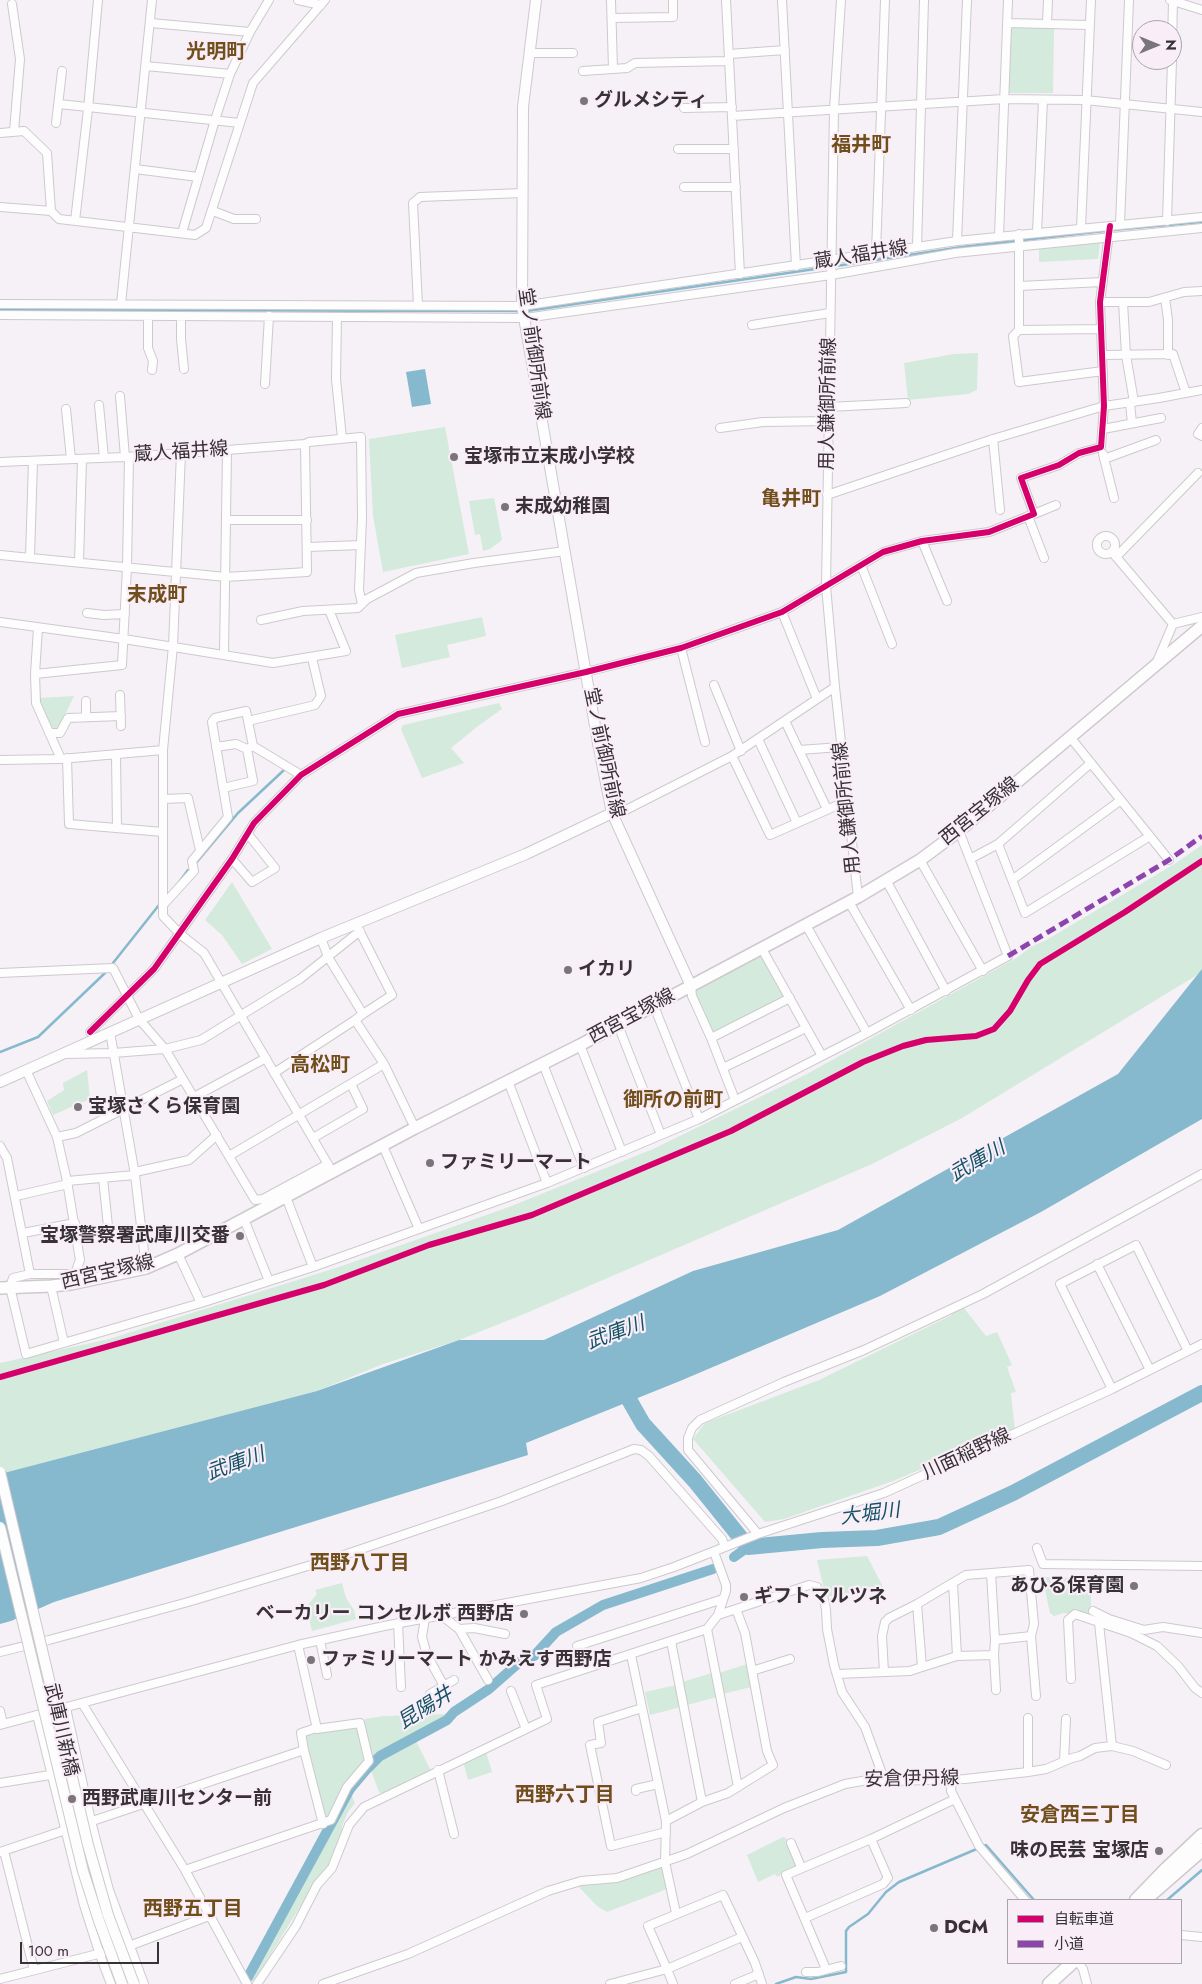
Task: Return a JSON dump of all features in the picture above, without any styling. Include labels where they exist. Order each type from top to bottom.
[{"type":"main road","name":"西宮宝塚線","points":[[5,1287],[50,1286],[73,1279],[146,1268],[178,1254],[286,1197],[331,1168],[383,1146],[414,1128],[580,1045],[806,925],[920,860],[958,831],[1202,626]]},
{"type":"main road","points":[[1137,1899],[1202,1835]]},
{"type":"main road","points":[[1145,1899],[1202,1850]]},
{"type":"main road","points":[[1049,1984],[1071,1964]]},
{"type":"street","points":[[75,221],[98,0]]},
{"type":"street","points":[[121,304],[142,113],[152,0]]},
{"type":"street","points":[[182,233],[230,74],[250,32],[269,0]]},
{"type":"street","points":[[298,0],[323,2]]},
{"type":"street","name":"堂ノ前御所前線","points":[[536,0],[523,108],[522,306],[586,672],[613,814],[691,986]]},
{"type":"street","points":[[612,0],[613,69]]},
{"type":"street","points":[[612,18],[673,17],[673,0]]},
{"type":"street","points":[[726,0],[740,274]]},
{"type":"street","points":[[782,0],[796,266]]},
{"type":"street","name":"用人鎌御所前線","points":[[841,0],[834,109],[826,586],[847,801],[853,899]]},
{"type":"street","points":[[876,254],[885,0]]},
{"type":"street","points":[[917,247],[924,0]]},
{"type":"street","points":[[957,241],[967,0]]},
{"type":"street","points":[[1000,236],[1008,0]]},
{"type":"street","points":[[1047,24],[1048,0]]},
{"type":"street","points":[[1080,228],[1091,0]]},
{"type":"street","points":[[1120,224],[1129,0]]},
{"type":"street","points":[[1172,20],[1172,0],[1202,10]]},
{"type":"street","points":[[0,207],[51,211],[59,219],[195,235],[206,228],[213,211],[253,83],[323,2]]},
{"type":"street","points":[[12,4],[20,59],[14,131]]},
{"type":"street","points":[[151,22],[250,32]]},
{"type":"street","points":[[1007,23],[1089,25]]},
{"type":"street","points":[[583,70],[627,68],[635,63],[729,58],[785,50]]},
{"type":"street","points":[[529,53],[573,53]]},
{"type":"street","points":[[146,66],[230,74]]},
{"type":"street","points":[[1167,221],[1172,70]]},
{"type":"street","points":[[56,123],[62,71]]},
{"type":"street","points":[[684,108],[732,112],[788,112],[1004,99],[1086,100],[1202,112]]},
{"type":"street","points":[[1038,232],[1043,100]]},
{"type":"street","points":[[59,104],[88,109],[240,123]]},
{"type":"street","points":[[0,133],[24,131],[47,153],[51,211]]},
{"type":"street","points":[[678,149],[734,150]]},
{"type":"street","points":[[135,169],[198,177]]},
{"type":"street","points":[[684,187],[736,187]]},
{"type":"street","points":[[418,305],[413,203],[420,197],[523,192]]},
{"type":"street","points":[[213,211],[234,219],[256,219]]},
{"type":"street","name":"蔵人福井線","points":[[0,304],[522,306],[957,241],[1000,236],[1019,240],[1038,232],[1202,217]]},
{"type":"street","points":[[1110,226],[1100,302],[1104,406],[1102,447],[1114,498]]},
{"type":"street","points":[[0,315],[525,318],[831,275],[1019,240],[1108,237],[1202,228]]},
{"type":"street","points":[[1019,240],[1019,330]]},
{"type":"street","points":[[1019,286],[1103,282]]},
{"type":"street","points":[[1100,302],[1149,302],[1184,292],[1202,291]]},
{"type":"street","points":[[1165,298],[1168,320],[1168,354]]},
{"type":"street","points":[[1123,302],[1132,423]]},
{"type":"street","points":[[318,305],[318,317]]},
{"type":"street","points":[[752,325],[830,313]]},
{"type":"street","points":[[148,316],[148,348],[153,361],[152,370]]},
{"type":"street","points":[[181,316],[184,369]]},
{"type":"street","points":[[265,384],[269,316]]},
{"type":"street","points":[[337,317],[336,378],[342,438]]},
{"type":"street","points":[[1101,329],[1019,330],[1013,336],[1019,382],[1103,372]]},
{"type":"street","points":[[1102,355],[1173,354],[1186,393]]},
{"type":"street","points":[[827,495],[993,439],[1104,406],[1132,403],[1202,390]]},
{"type":"street","points":[[35,674],[122,665],[127,567],[127,457],[120,396]]},
{"type":"street","points":[[829,407],[906,403]]},
{"type":"street","points":[[99,405],[104,458]]},
{"type":"street","points":[[66,408],[71,459]]},
{"type":"street","points":[[1103,429],[1161,418]]},
{"type":"street","points":[[720,428],[764,422],[828,422]]},
{"type":"street","points":[[1202,428],[1198,434],[1202,436]]},
{"type":"street","name":"蔵人福井線","points":[[0,462],[181,454],[305,444],[361,437],[361,545]]},
{"type":"street","points":[[993,439],[1000,510]]},
{"type":"street","points":[[1104,459],[1156,440]]},
{"type":"street","points":[[0,555],[226,577],[307,572],[305,444]]},
{"type":"street","points":[[1044,558],[1020,478],[1059,465],[1079,453],[1102,447]]},
{"type":"street","points":[[224,654],[227,450]]},
{"type":"street","points":[[0,973],[113,968],[139,1019],[165,1049],[255,1200],[331,1168],[204,953],[180,934],[163,916],[163,750],[173,646],[181,454]]},
{"type":"street","points":[[78,562],[82,459]]},
{"type":"street","points":[[30,557],[33,461]]},
{"type":"street","points":[[1173,624],[1114,554],[1198,473]]},
{"type":"street","points":[[90,1032],[154,969],[232,859],[254,823],[301,776],[398,714],[586,672],[681,648],[782,612],[883,552],[922,541],[989,532],[1056,505]]},
{"type":"street","points":[[226,520],[306,520]]},
{"type":"street","points":[[922,541],[947,601]]},
{"type":"street","points":[[307,546],[361,545],[359,590],[362,604]]},
{"type":"street","points":[[261,620],[303,611],[358,608],[368,599],[416,573],[565,551]]},
{"type":"street","points":[[861,565],[892,644]]},
{"type":"street","points":[[0,622],[173,646],[273,663],[346,651],[328,610]]},
{"type":"street","points":[[782,612],[817,699]]},
{"type":"street","points":[[87,613],[104,615],[125,614]]},
{"type":"street","points":[[1173,624],[1202,617]]},
{"type":"street","points":[[1155,666],[1173,624]]},
{"type":"street","points":[[38,628],[35,674],[36,703],[64,759],[69,824],[163,832]]},
{"type":"street","points":[[681,648],[705,742]]},
{"type":"street","points":[[248,721],[315,705],[321,696],[312,658]]},
{"type":"street","points":[[714,685],[740,751]]},
{"type":"street","points":[[0,1082],[321,938],[358,927],[613,814],[732,756],[835,687]]},
{"type":"street","points":[[120,695],[121,726]]},
{"type":"street","points":[[86,701],[86,717]]},
{"type":"street","points":[[164,904],[194,871],[192,861],[228,817],[223,788],[216,747],[212,722],[215,718],[246,712],[253,781],[223,788]]},
{"type":"street","points":[[50,733],[60,733],[68,718],[121,716]]},
{"type":"street","points":[[785,721],[827,809]]},
{"type":"street","points":[[1070,737],[1169,860]]},
{"type":"street","points":[[758,738],[797,823]]},
{"type":"street","points":[[216,747],[236,744],[250,747],[301,776]]},
{"type":"street","points":[[799,750],[841,747]]},
{"type":"street","points":[[0,760],[64,759],[163,750]]},
{"type":"street","points":[[116,754],[117,828]]},
{"type":"street","points":[[732,756],[770,835],[847,801]]},
{"type":"street","points":[[970,859],[998,844],[1092,763]]},
{"type":"street","points":[[163,799],[188,798],[200,850]]},
{"type":"street","points":[[1012,880],[1121,800]]},
{"type":"street","points":[[26,1070],[57,1138],[68,1182],[80,1260],[73,1279],[30,1274],[14,1278],[5,1287],[26,1354],[201,1303],[314,1267],[547,1183],[699,1119],[867,1034],[946,991],[1008,956],[958,831]]},
{"type":"street","points":[[232,859],[252,882],[275,868],[248,834]]},
{"type":"street","points":[[998,844],[1025,913],[1150,836]]},
{"type":"street","points":[[920,860],[983,970]]},
{"type":"street","points":[[886,880],[946,991]]},
{"type":"street","points":[[853,899],[911,1010]]},
{"type":"street","points":[[806,925],[867,1034]]},
{"type":"street","points":[[62,1054],[114,1053],[165,1049],[201,1040],[300,979],[328,957],[358,927]]},
{"type":"street","points":[[274,1073],[392,995],[358,927]]},
{"type":"street","points":[[321,938],[328,957],[363,1014]]},
{"type":"street","points":[[762,949],[822,1056]]},
{"type":"street","points":[[691,986],[692,996],[735,1100]]},
{"type":"street","points":[[710,1038],[790,998]]},
{"type":"street","points":[[654,1006],[699,1119]]},
{"type":"street","points":[[356,1020],[384,1064],[414,1128]]},
{"type":"street","points":[[618,1025],[660,1135]]},
{"type":"street","points":[[723,1068],[806,1028]]},
{"type":"street","points":[[110,1032],[135,1174],[146,1268]]},
{"type":"street","points":[[580,1045],[622,1152]]},
{"type":"street","points":[[194,1097],[266,1058]]},
{"type":"street","points":[[229,1156],[384,1064]]},
{"type":"street","points":[[543,1064],[584,1168]]},
{"type":"street","points":[[57,1138],[76,1133],[183,1079]]},
{"type":"street","points":[[508,1082],[547,1183]]},
{"type":"street","points":[[312,1138],[363,1109],[351,1084]]},
{"type":"street","points":[[16,1196],[68,1182],[135,1174],[189,1160],[217,1136]]},
{"type":"street","points":[[0,1146],[7,1158],[16,1196],[30,1274]]},
{"type":"street","points":[[383,1146],[420,1229]]},
{"type":"street","points":[[757,1534],[688,1450],[688,1438],[692,1428],[700,1420],[784,1382],[864,1350],[983,1294],[1202,1174]]},
{"type":"street","points":[[77,1238],[109,1236],[104,1178]]},
{"type":"street","points":[[286,1197],[314,1267]]},
{"type":"street","points":[[244,1219],[269,1281]]},
{"type":"street","points":[[23,1233],[75,1223]]},
{"type":"street","points":[[1112,1389],[1060,1284],[1097,1264],[1136,1245],[1188,1351]]},
{"type":"street","points":[[178,1254],[201,1303]]},
{"type":"street","points":[[1097,1264],[1150,1370]]},
{"type":"street","points":[[50,1286],[64,1343]]},
{"type":"street","name":"川面稲野線","points":[[2,1724],[298,1645],[398,1623],[641,1578],[714,1552],[757,1534],[884,1493],[1112,1389],[1202,1344]]},
{"type":"street","points":[[0,1652],[188,1602],[341,1556],[502,1501],[634,1450],[641,1450],[649,1456],[728,1546]]},
{"type":"street","name":"武庫川新橋","points":[[0,1472],[92,1860],[113,1930],[134,1984]]},
{"type":"street","name":"武庫川新橋","points":[[0,1526],[83,1871],[122,1984]]},
{"type":"street","points":[[1037,1548],[1043,1564],[1202,1566]]},
{"type":"street","points":[[257,1984],[296,1926],[317,1886],[332,1868],[349,1825],[364,1807],[379,1798],[547,1719],[536,1685],[707,1629],[718,1615],[726,1591],[726,1585],[714,1552]]},
{"type":"street","points":[[884,1672],[882,1636],[885,1622],[889,1618],[966,1575],[1029,1570],[1034,1624],[1031,1636],[1036,1696]]},
{"type":"street","points":[[991,1573],[996,1640],[994,1655],[996,1690]]},
{"type":"street","points":[[953,1583],[956,1656]]},
{"type":"street","points":[[718,1615],[809,1585],[817,1587],[823,1596],[827,1629],[842,1692],[865,1726],[884,1779]]},
{"type":"street","points":[[584,1669],[577,1646],[723,1599]]},
{"type":"street","points":[[917,1604],[922,1667]]},
{"type":"street","points":[[666,1821],[702,1802],[728,1793],[773,1765],[768,1751],[744,1633],[736,1609]]},
{"type":"street","points":[[1093,1612],[1144,1630],[1163,1627],[1202,1633]]},
{"type":"street","points":[[1071,1679],[1068,1620],[1075,1614],[1140,1636],[1157,1646],[1178,1666],[1195,1688],[1202,1693]]},
{"type":"street","points":[[441,1615],[459,1629],[488,1680]]},
{"type":"street","points":[[425,1618],[422,1637],[427,1655],[444,1686]]},
{"type":"street","points":[[398,1623],[401,1687]]},
{"type":"street","points":[[1099,1623],[1112,1746]]},
{"type":"street","points":[[459,1629],[474,1628],[505,1634]]},
{"type":"street","points":[[707,1629],[738,1787]]},
{"type":"street","points":[[996,1640],[1031,1636]]},
{"type":"street","points":[[320,1640],[327,1675]]},
{"type":"street","points":[[671,1641],[702,1802]]},
{"type":"street","points":[[298,1645],[316,1728]]},
{"type":"street","points":[[631,1654],[666,1821],[665,1862],[676,1913]]},
{"type":"street","points":[[837,1674],[910,1671],[956,1656],[994,1655]]},
{"type":"street","points":[[752,1670],[790,1659]]},
{"type":"street","points":[[430,1694],[454,1680]]},
{"type":"street","points":[[511,1691],[526,1728]]},
{"type":"street","points":[[82,1703],[185,1870],[248,1984]]},
{"type":"street","points":[[66,1708],[91,1821],[109,1890],[144,1984]]},
{"type":"street","points":[[642,1708],[598,1722],[601,1743],[590,1746],[611,1846],[666,1832]]},
{"type":"street","points":[[0,1711],[2,1724]]},
{"type":"street","points":[[36,1716],[64,1830],[100,1955],[111,1984]]},
{"type":"street","points":[[1028,1718],[1028,1772]]},
{"type":"street","points":[[1064,1762],[1066,1719]]},
{"type":"street","points":[[185,1870],[323,1824],[331,1820],[345,1790],[368,1762],[360,1723],[316,1728],[301,1733],[323,1824]]},
{"type":"street","name":"安倉伊丹線","points":[[323,1984],[337,1981],[408,1954],[548,1891],[581,1881],[617,1878],[665,1862],[711,1844],[784,1808],[826,1791],[861,1780],[952,1780],[1028,1772],[1046,1769],[1095,1748],[1112,1746],[1133,1751],[1166,1765]]},
{"type":"street","points":[[34,1970],[2,1851],[304,1750]]},
{"type":"street","points":[[438,1770],[452,1815],[454,1834]]},
{"type":"street","points":[[0,1783],[50,1775]]},
{"type":"street","points":[[952,1780],[951,1791],[979,1846],[1024,1899]]},
{"type":"street","points":[[636,1791],[636,1789],[658,1784]]},
{"type":"street","points":[[826,1969],[786,1875],[955,1799]]},
{"type":"street","points":[[805,1918],[883,1884],[888,1878],[871,1838]]},
{"type":"street","points":[[791,1843],[801,1867]]},
{"type":"street","points":[[673,1984],[648,1926],[723,1895],[762,1984]]},
{"type":"street","points":[[3,1980],[34,1970],[100,1955],[129,1946],[209,1916]]},
{"type":"street","points":[[1182,1935],[1202,1937]]},
{"type":"street","points":[[610,1984],[662,1972],[742,1937]]},
{"type":"street","points":[[1080,1964],[1087,1984]]},
{"type":"street","points":[[806,1972],[818,1972],[841,1966]]},
{"type":"street","points":[[736,1984],[759,1974]]},
{"type":"green space","points":[[1010,27],[1054,28],[1053,93],[1009,93]]},
{"type":"green space","points":[[1100,242],[1098,259],[1039,262],[1039,247]]},
{"type":"green space","points":[[978,353],[977,390],[968,394],[908,400],[904,363],[954,354]]},
{"type":"green space","points":[[445,427],[469,554],[383,572],[373,516],[369,439]]},
{"type":"green space","points":[[494,498],[502,540],[490,549],[483,551],[480,534],[475,535],[469,501]]},
{"type":"green space","points":[[482,617],[486,636],[447,645],[450,657],[402,668],[395,635]]},
{"type":"green space","points":[[74,696],[58,730],[51,730],[39,698]]},
{"type":"green space","points":[[499,703],[502,709],[451,748],[464,763],[422,778],[401,729],[403,725]]},
{"type":"green space","points":[[1202,845],[1202,972],[962,1118],[872,1164],[524,1314],[459,1340],[383,1364],[317,1391],[0,1474],[0,1363],[109,1339],[339,1267],[509,1207],[653,1149],[805,1075],[1018,957],[1029,948],[1048,939],[1176,863]]},
{"type":"green space","points":[[232,882],[272,949],[242,964],[222,935],[205,920]]},
{"type":"green space","points":[[762,956],[784,997],[712,1032],[695,991]]},
{"type":"green space","points":[[87,1070],[90,1099],[53,1115],[47,1101],[64,1090],[63,1083]]},
{"type":"green space","points":[[963,1307],[986,1336],[997,1332],[1012,1365],[1007,1367],[1016,1392],[1011,1393],[1015,1430],[893,1481],[784,1519],[765,1522],[693,1439],[705,1423],[819,1380],[952,1315],[951,1313]]},
{"type":"green space","points":[[867,1556],[883,1587],[826,1597],[817,1560]]},
{"type":"green space","points":[[1045,1577],[1085,1578],[1091,1587],[1091,1614],[1063,1613],[1054,1616],[1050,1613],[1043,1580]]},
{"type":"green space","points":[[342,1583],[346,1598],[354,1610],[356,1619],[312,1631],[306,1607],[317,1594],[315,1590]]},
{"type":"green space","points":[[747,1664],[751,1687],[723,1694],[719,1673]]},
{"type":"green space","points":[[712,1673],[717,1697],[687,1705],[682,1682]]},
{"type":"green space","points":[[676,1685],[681,1707],[650,1715],[645,1692]]},
{"type":"green space","points":[[452,1714],[447,1719],[381,1754],[372,1762],[363,1725],[365,1719],[384,1716]]},
{"type":"green space","points":[[356,1727],[359,1729],[367,1759],[330,1819],[325,1819],[305,1737],[311,1731],[327,1729],[328,1732]]},
{"type":"green space","points":[[415,1739],[431,1771],[384,1794],[379,1792],[370,1768],[381,1757]]},
{"type":"green space","points":[[486,1752],[492,1772],[468,1780],[463,1761]]},
{"type":"green space","points":[[350,1792],[355,1803],[348,1812],[342,1826],[343,1836],[332,1865],[316,1881],[254,1981],[249,1981],[247,1976],[266,1938],[347,1793]]},
{"type":"green space","points":[[783,1837],[786,1838],[797,1863],[796,1866],[777,1877],[775,1874],[758,1882],[747,1855]]},
{"type":"green space","points":[[660,1867],[663,1869],[667,1889],[607,1912],[597,1906],[579,1887],[580,1885],[623,1881]]},
{"type":"water","points":[[425,369],[431,404],[412,407],[406,372]]},
{"type":"water","name":"武庫川","points":[[1202,969],[1202,1119],[1041,1212],[880,1296],[680,1381],[526,1443],[528,1455],[54,1602],[0,1624],[0,1474],[317,1391],[459,1340],[544,1340],[693,1271],[838,1230],[1118,1074]]},
{"type":"waterway","points":[[1112,230],[1202,222]]},
{"type":"waterway","points":[[836,266],[962,247],[1104,231]]},
{"type":"waterway","points":[[527,311],[822,268]]},
{"type":"waterway","points":[[0,310],[521,311]]},
{"type":"waterway","points":[[196,863],[238,813],[284,770]]},
{"type":"waterway","points":[[177,885],[188,870]]},
{"type":"waterway","points":[[113,963],[159,905]]},
{"type":"waterway","points":[[0,1052],[38,1037],[105,973]]},
{"type":"waterway","name":"大堀川","points":[[619,1382],[643,1424],[695,1481],[748,1547],[822,1540],[877,1538],[939,1527],[1013,1493],[1202,1393]]},
{"type":"waterway","name":"昆陽井","points":[[734,1557],[748,1547]]},
{"type":"waterway","name":"昆陽井","points":[[248,1977],[350,1789],[380,1756],[447,1720],[454,1712],[489,1689],[522,1660],[534,1656],[556,1632],[603,1605],[713,1569]]},
{"type":"waterway","points":[[776,1984],[796,1977],[811,1979],[846,1972],[846,1931],[868,1914],[886,1892],[899,1882],[986,1845],[1033,1899]]},
{"type":"waterway","points":[[1168,1899],[1202,1870]]},
{"type":"marked path","points":[[1008,956],[1169,860],[1202,836]]},
{"type":"cycle path","points":[[90,1032],[154,969],[232,859],[254,823],[301,775],[398,714],[586,672],[681,648],[782,612],[883,552],[922,541],[989,532],[1034,514],[1021,478],[1059,465],[1079,453],[1101,447],[1104,406],[1100,302],[1110,226]]},
{"type":"cycle path","points":[[0,1377],[324,1285],[429,1245],[532,1215],[731,1131],[863,1062],[903,1046],[926,1040],[976,1036],[994,1029],[1010,1011],[1028,980],[1040,964],[1125,912],[1202,861]]},
{"type":"place","name":"グルメシティ","points":[[584,101]]},
{"type":"place","name":"宝塚市立末成小学校","points":[[454,457]]},
{"type":"place","name":"末成幼稚園","points":[[505,507]]},
{"type":"place","name":"イカリ","points":[[568,970]]},
{"type":"place","name":"宝塚さくら保育園","points":[[78,1107]]},
{"type":"place","name":"ファミリーマート","points":[[430,1163]]},
{"type":"place","name":"宝塚警察署武庫川交番","points":[[240,1236]]},
{"type":"place","name":"あひる保育園","points":[[1134,1586]]},
{"type":"place","name":"ギフトマルツネ","points":[[744,1597]]},
{"type":"place","name":"ベーカリー コンセルボ 西野店","points":[[524,1614]]},
{"type":"place","name":"ファミリーマート かみえす西野店","points":[[311,1660]]},
{"type":"place","name":"西野武庫川センター前","points":[[72,1799]]},
{"type":"place","name":"味の民芸 宝塚店","points":[[1159,1851]]},
{"type":"place","name":"DCM","points":[[934,1928]]},
{"type":"district","name":"光明町","points":[[216,53]]},
{"type":"district","name":"福井町","points":[[861,146]]},
{"type":"district","name":"亀井町","points":[[791,500]]},
{"type":"district","name":"末成町","points":[[157,596]]},
{"type":"district","name":"高松町","points":[[320,1066]]},
{"type":"district","name":"御所の前町","points":[[673,1101]]},
{"type":"district","name":"西野八丁目","points":[[360,1564]]},
{"type":"district","name":"西野六丁目","points":[[565,1796]]},
{"type":"district","name":"安倉西三丁目","points":[[1080,1816]]},
{"type":"district","name":"西野五丁目","points":[[193,1910]]}]
